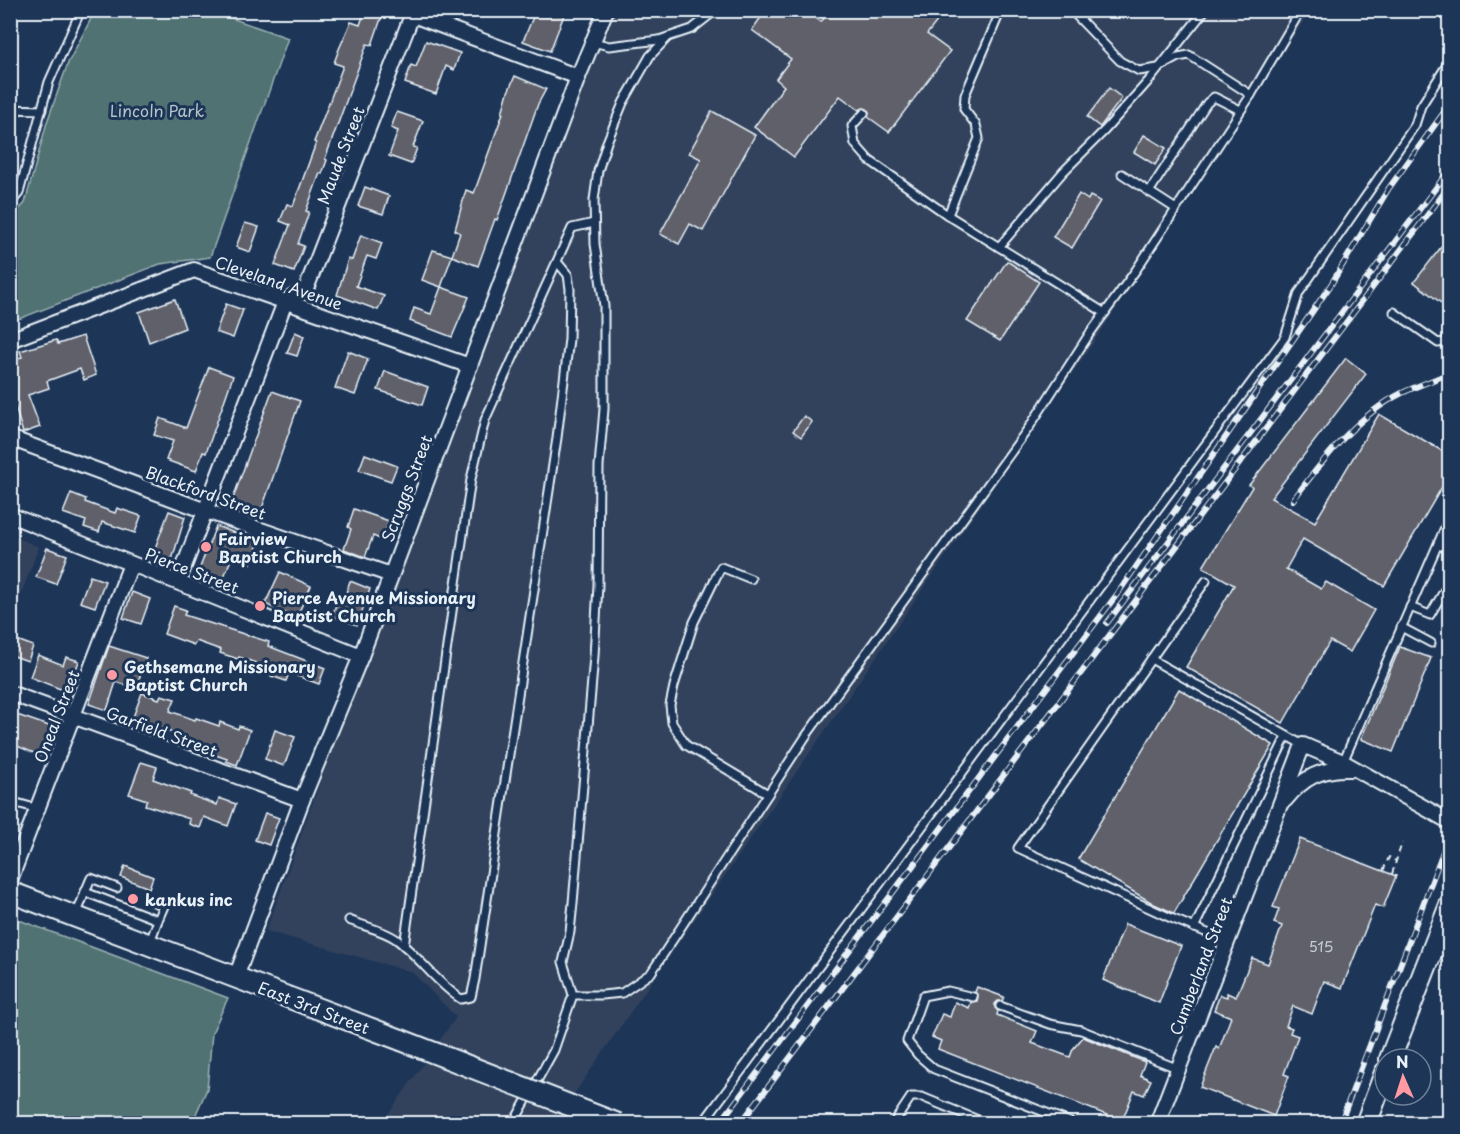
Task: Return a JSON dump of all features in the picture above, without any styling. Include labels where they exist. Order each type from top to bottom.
[{"type":"main road","name":"East 3rd Street","points":[[10,892],[618,1124]]},
{"type":"main road","points":[[1395,1047],[1449,905]]},
{"type":"main road","points":[[1366,1124],[1373,1105]]},
{"type":"street","name":"Scruggs Street","points":[[236,977],[302,800],[361,656],[578,77],[606,10]]},
{"type":"street","points":[[413,13],[578,77]]},
{"type":"street","name":"Maude Street","points":[[285,302],[306,289],[413,13]]},
{"type":"street","name":"Cleveland Avenue","points":[[10,340],[194,270],[470,366]]},
{"type":"street","points":[[178,582],[285,302]]},
{"type":"street","name":"Blackford Street","points":[[10,438],[206,511],[391,575]]},
{"type":"street","name":"Pierce Street","points":[[10,515],[361,656]]},
{"type":"street","name":"Oneal Street","points":[[10,880],[131,564]]},
{"type":"street","name":"Garfield Street","points":[[10,693],[302,800]]},
{"type":"street","points":[[1303,745],[1348,766],[1449,822]]},
{"type":"street","name":"Cumberland Street","points":[[1157,1124],[1303,745]]},
{"type":"street","name":"Cumberland Street","points":[[1274,820],[1296,787],[1308,778],[1327,770],[1348,766]]},
{"type":"lane","points":[[10,204],[19,193],[49,82],[81,10]]},
{"type":"lane","points":[[593,42],[609,46],[659,40],[692,29],[716,10]]},
{"type":"lane","points":[[948,215],[979,138],[976,124],[964,109],[965,95],[1000,10]]},
{"type":"lane","points":[[1071,10],[1119,61],[1139,70],[1158,68],[1179,57],[1189,55],[1251,95]]},
{"type":"lane","points":[[999,247],[1063,172],[1105,130],[1205,10]]},
{"type":"lane","points":[[573,995],[622,993],[651,973],[813,726],[1030,426],[1251,95],[1301,10]]},
{"type":"lane","points":[[513,1124],[554,1050],[573,995],[563,962],[573,913],[594,656],[598,585],[599,466],[604,409],[604,306],[594,223],[598,171],[623,103],[650,56],[668,37]]},
{"type":"lane","points":[[702,1124],[1284,338],[1299,293],[1415,125],[1421,106],[1449,60]]},
{"type":"lane","points":[[1149,192],[1207,103],[1214,98],[1240,110]]},
{"type":"lane","points":[[10,109],[42,110]]},
{"type":"lane","points":[[864,113],[852,126],[855,144],[869,160],[948,215],[1105,313]]},
{"type":"lane","points":[[1122,174],[1176,209]]},
{"type":"lane","points":[[404,946],[471,479],[485,420],[572,228],[594,223]]},
{"type":"lane","points":[[349,920],[394,938],[420,959],[448,990],[461,999],[471,997],[559,427],[569,339],[570,290],[568,275],[558,263]]},
{"type":"lane","points":[[1394,312],[1438,343],[1449,341]]},
{"type":"lane","points":[[1348,766],[1401,627],[1449,518]]},
{"type":"lane","points":[[1438,544],[1449,551]]},
{"type":"lane","points":[[751,579],[720,567],[694,622],[670,705],[672,723],[686,745],[768,794]]},
{"type":"lane","points":[[1206,581],[1018,848],[1227,941]]},
{"type":"lane","points":[[1410,607],[1430,615],[1449,581]]},
{"type":"lane","points":[[1401,627],[1431,644]]},
{"type":"lane","points":[[1151,659],[1303,745]]},
{"type":"lane","points":[[1194,928],[1286,736]]},
{"type":"lane","points":[[10,801],[38,809]]},
{"type":"lane","points":[[76,917],[92,878],[117,888]]},
{"type":"lane","points":[[85,892],[158,920]]},
{"type":"lane","points":[[149,900],[164,906],[149,944]]},
{"type":"lane","points":[[973,997],[948,991],[923,996],[907,1041],[934,1069],[1076,1124]]},
{"type":"lane","points":[[1000,1006],[1050,1024],[1081,1030],[1179,1069]]},
{"type":"lane","points":[[893,1124],[911,1097],[922,1097],[988,1124]]},
{"type":"path","points":[[1392,874],[1402,843]]},
{"type":"path","points":[[1383,871],[1389,857],[1396,861]]},
{"type":"shaded area","points":[[601,11],[1310,11],[1106,324],[554,1123],[382,1123],[456,1017],[412,972],[266,931]]},
{"type":"shaded area","points":[[11,535],[39,547],[11,620]]},
{"type":"green space","name":"Lincoln Park","points":[[95,11],[211,11],[288,38],[210,257],[160,264],[11,322],[11,218],[25,203],[47,122],[68,63]]},
{"type":"green space","points":[[11,917],[228,998],[212,1033],[207,1089],[192,1123],[11,1123]]},
{"type":"building","points":[[365,10],[384,10],[372,45],[367,44],[325,159],[327,160],[322,174],[320,173],[306,211],[309,212],[298,244],[304,246],[294,272],[275,265],[290,225],[280,221],[287,204],[293,206],[343,66],[334,63],[339,49],[351,22],[360,25]]},
{"type":"building","points":[[536,10],[566,10],[550,51],[523,41]]},
{"type":"building","points":[[766,10],[806,10],[821,22],[830,10],[935,10],[942,15],[927,34],[950,51],[889,132],[868,117],[867,109],[859,110],[840,96],[794,157],[754,127],[784,86],[776,79],[791,59],[752,30]]},
{"type":"building","points":[[426,41],[460,53],[454,70],[446,66],[436,94],[405,83],[411,65],[416,67]]},
{"type":"building","points":[[515,76],[546,89],[538,104],[497,220],[495,219],[478,266],[452,256],[460,233],[455,230],[466,190],[474,193]]},
{"type":"building","points":[[1109,88],[1122,98],[1100,127],[1087,117]]},
{"type":"building","points":[[712,111],[755,135],[703,231],[690,224],[679,244],[660,234],[701,159],[689,153]]},
{"type":"building","points":[[397,112],[423,121],[413,147],[417,148],[411,164],[389,156],[398,131],[391,128]]},
{"type":"building","points":[[1144,135],[1166,148],[1155,165],[1134,152]]},
{"type":"building","points":[[365,187],[389,196],[383,214],[358,206]]},
{"type":"building","points":[[1079,194],[1088,200],[1090,196],[1100,201],[1072,248],[1053,237]]},
{"type":"building","points":[[245,223],[259,227],[250,252],[236,247]]},
{"type":"building","points":[[361,235],[382,243],[376,259],[367,256],[356,286],[384,296],[378,310],[337,295],[348,259],[352,260]]},
{"type":"building","points":[[1449,237],[1449,309],[1414,282]]},
{"type":"building","points":[[433,250],[452,256],[441,287],[422,280]]},
{"type":"building","points":[[1007,261],[1039,282],[1000,341],[967,321]]},
{"type":"building","points":[[441,287],[469,297],[452,337],[410,321],[414,308],[431,314]]},
{"type":"building","points":[[175,299],[185,328],[149,342],[139,312]]},
{"type":"building","points":[[226,304],[243,310],[233,338],[216,332]]},
{"type":"building","points":[[295,332],[304,336],[297,356],[287,353]]},
{"type":"building","points":[[83,336],[96,375],[84,380],[80,369],[47,381],[49,388],[28,395],[40,427],[23,433],[10,390],[10,361],[22,357],[20,351],[56,340],[58,344]]},
{"type":"building","points":[[348,351],[368,359],[355,395],[335,388]]},
{"type":"building","points":[[1346,358],[1366,374],[1271,498],[1315,522],[1379,414],[1449,455],[1449,475],[1384,586],[1303,539],[1286,569],[1321,589],[1326,582],[1374,610],[1350,652],[1330,641],[1283,723],[1186,667],[1234,585],[1203,567],[1252,487],[1249,485]]},
{"type":"building","points":[[209,367],[233,376],[206,453],[203,452],[196,471],[166,460],[173,441],[154,435],[160,418],[186,428]]},
{"type":"building","points":[[385,371],[428,387],[422,405],[378,390]]},
{"type":"building","points":[[272,391],[300,401],[260,514],[231,504]]},
{"type":"building","points":[[804,416],[812,422],[801,437],[793,431]]},
{"type":"building","points":[[365,454],[397,466],[391,481],[359,470]]},
{"type":"building","points":[[71,493],[86,499],[85,502],[115,513],[117,508],[141,516],[135,533],[102,522],[99,532],[84,527],[86,521],[63,513]]},
{"type":"building","points":[[354,509],[389,521],[382,540],[373,536],[365,557],[344,549],[351,529],[348,527]]},
{"type":"building","points":[[169,511],[185,517],[171,563],[152,556]]},
{"type":"building","points":[[216,526],[259,542],[250,564],[232,557],[221,584],[197,575]]},
{"type":"building","points":[[47,548],[67,555],[56,584],[36,577]]},
{"type":"building","points":[[280,572],[311,586],[296,618],[265,604]]},
{"type":"building","points":[[90,576],[105,581],[95,607],[80,602]]},
{"type":"building","points":[[350,581],[370,589],[357,625],[332,616],[338,599],[343,601]]},
{"type":"building","points":[[132,592],[150,599],[141,624],[123,618]]},
{"type":"building","points":[[174,606],[186,610],[184,615],[269,642],[268,646],[325,668],[319,684],[289,673],[286,681],[271,676],[273,669],[220,653],[221,650],[196,641],[194,645],[164,634]]},
{"type":"building","points":[[17,640],[33,646],[28,661],[11,655]]},
{"type":"building","points":[[109,646],[146,658],[136,688],[116,682],[107,710],[89,704]]},
{"type":"building","points":[[1400,647],[1431,658],[1393,752],[1361,739]]},
{"type":"building","points":[[38,655],[63,665],[66,657],[79,661],[68,692],[30,677]]},
{"type":"building","points":[[1179,689],[1273,745],[1174,913],[1154,904],[1078,859]]},
{"type":"building","points":[[142,693],[159,699],[161,695],[175,699],[170,711],[195,720],[196,718],[219,726],[220,722],[238,729],[239,726],[250,730],[237,765],[210,753],[211,749],[185,740],[183,743],[172,739],[174,733],[133,717]]},
{"type":"building","points":[[17,715],[52,727],[41,756],[10,743],[10,733]]},
{"type":"building","points":[[275,730],[295,737],[284,766],[265,759]]},
{"type":"building","points":[[141,762],[157,767],[153,779],[217,805],[219,798],[236,804],[228,826],[204,817],[200,828],[189,824],[190,819],[145,805],[147,800],[129,794]]},
{"type":"building","points":[[265,813],[279,818],[269,845],[255,840]]},
{"type":"building","points":[[1300,839],[1396,876],[1383,908],[1375,905],[1342,988],[1324,981],[1312,1014],[1293,1006],[1286,1026],[1292,1028],[1290,1033],[1298,1036],[1284,1074],[1289,1076],[1274,1116],[1200,1087],[1216,1047],[1219,1049],[1231,1017],[1214,1010],[1220,995],[1227,997],[1227,993],[1236,997],[1252,958],[1268,964],[1282,926],[1274,923],[1279,909],[1273,907]]},
{"type":"building","points":[[125,866],[153,877],[149,888],[121,877]]},
{"type":"building","points":[[1125,924],[1181,946],[1159,1003],[1103,980]]},
{"type":"building","points":[[977,987],[1004,997],[1002,1001],[995,1004],[997,1015],[1037,1031],[1032,1043],[1070,1057],[1073,1049],[1083,1037],[1145,1062],[1140,1075],[1151,1080],[1144,1095],[1134,1091],[1122,1121],[938,1049],[941,1041],[932,1037],[942,1014],[950,1017],[955,1002],[969,1008],[971,1002],[977,1001],[978,996],[975,992]]},
{"type":"railway","points":[[719,1124],[1118,593],[1330,286],[1389,188],[1450,104]]},
{"type":"railway","points":[[1107,623],[1450,169]]},
{"type":"railway","points":[[740,1124],[1450,185]]},
{"type":"railway","points":[[1293,500],[1355,426],[1402,393],[1450,373]]},
{"type":"railway","points":[[1340,1124],[1450,833]]},
{"type":"place","name":"Fairview Baptist Church","points":[[206,547]]},
{"type":"place","name":"Pierce Avenue Missionary Baptist Church","points":[[260,606]]},
{"type":"place","name":"Gethsemane Missionary Baptist Church","points":[[112,675]]},
{"type":"place","name":"kankus inc","points":[[133,899]]}]
